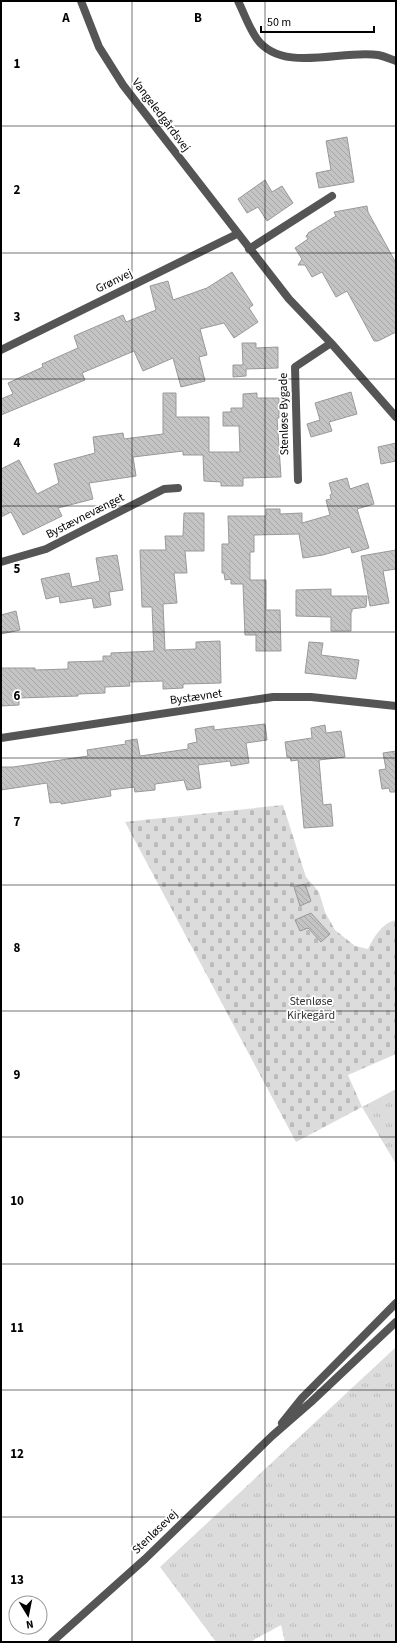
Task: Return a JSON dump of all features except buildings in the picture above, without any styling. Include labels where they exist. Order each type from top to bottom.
[{"type":"street","name":"Vangeledgårdsvej","points":[[81,1],[99,47],[123,85],[237,234]]},
{"type":"street","points":[[238,1],[258,40],[269,50],[287,56],[299,57],[378,55],[396,61]]},
{"type":"street","points":[[249,249],[332,196]]},
{"type":"street","points":[[237,234],[290,299],[396,417]]},
{"type":"street","name":"Grønvej","points":[[1,350],[237,234]]},
{"type":"street","name":"Stenløse Bygade","points":[[298,480],[295,367],[331,343]]},
{"type":"street","name":"Bystævnevænget","points":[[1,562],[46,549],[164,489],[178,488]]},
{"type":"street","name":"Bystævnet","points":[[1,738],[273,697],[311,697],[396,706]]},
{"type":"street","name":"Stenløsevej","points":[[272,1436],[302,1398],[396,1303]]},
{"type":"street","name":"Stenløsevej","points":[[52,1642],[145,1559],[272,1436],[311,1402],[396,1322]]},
{"type":"green space","name":"Stenløse Kirkegård","points":[[283,805],[306,877],[319,892],[325,912],[335,930],[355,946],[368,949],[376,935],[383,927],[396,920],[396,1054],[348,1075],[362,1107],[296,1142],[125,822]]},
{"type":"green space","points":[[396,1089],[396,1164],[362,1107]]},
{"type":"green space","points":[[396,1347],[396,1642],[285,1642],[281,1625],[250,1642],[216,1642],[160,1567]]}]
